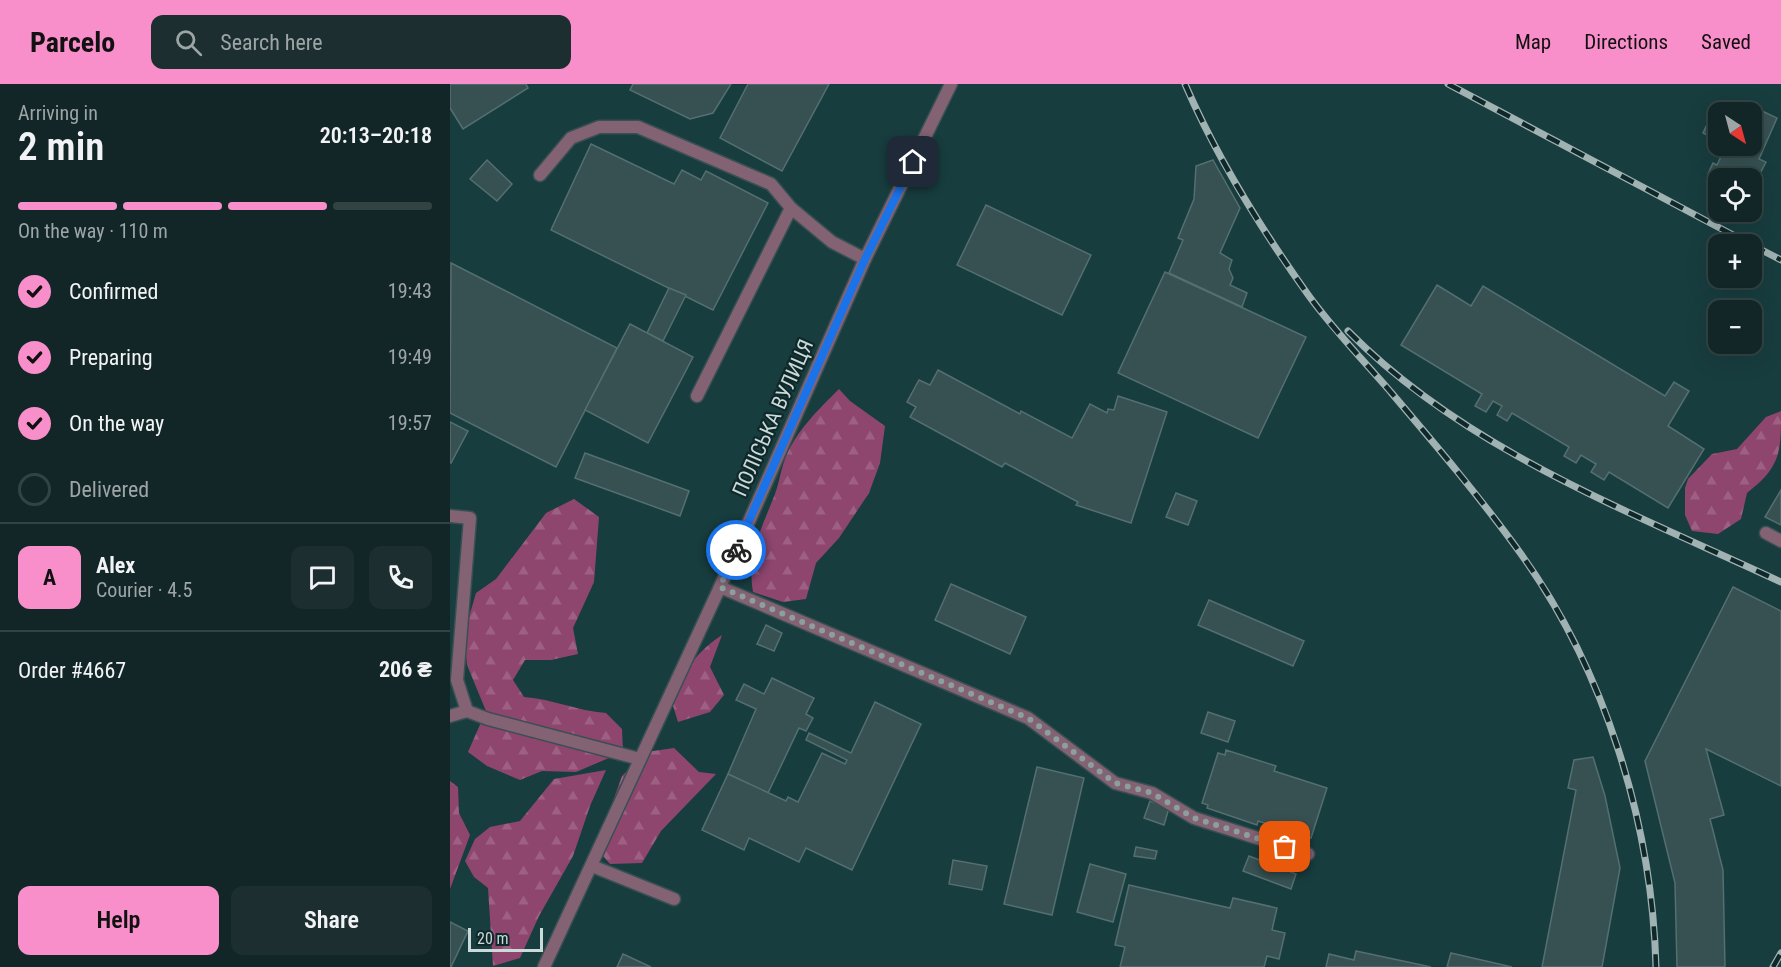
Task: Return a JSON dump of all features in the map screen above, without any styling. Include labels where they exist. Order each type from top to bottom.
[{"type":"street","name":"ПОЛІСЬКА ВУЛИЦЯ","points":[[544,967],[720,587],[865,259],[951,84]]},
{"type":"street","points":[[540,176],[571,138],[599,128],[638,127],[771,184],[790,208],[832,242],[865,259]]},
{"type":"street","points":[[697,396],[790,208]]},
{"type":"street","points":[[450,516],[470,518],[457,680],[467,711]]},
{"type":"street","points":[[1766,533],[1781,541]]},
{"type":"street","points":[[720,587],[1028,718],[1115,783],[1152,793],[1194,818],[1308,854]]},
{"type":"street","points":[[450,716],[467,711],[488,719],[640,759]]},
{"type":"street","points":[[592,866],[674,899]]},
{"type":"shaded area","points":[[450,84],[1781,84],[1781,967],[450,967]]},
{"type":"green space","points":[[839,389],[850,401],[885,426],[880,463],[869,493],[839,538],[816,563],[806,599],[783,602],[753,592],[753,555],[789,449],[801,430]]},
{"type":"green space","points":[[1781,411],[1777,458],[1767,475],[1747,493],[1741,519],[1718,534],[1692,531],[1685,515],[1685,488],[1688,479],[1712,454],[1737,449],[1766,417]]},
{"type":"green space","points":[[574,499],[599,517],[594,582],[573,628],[578,654],[551,660],[525,660],[513,680],[524,697],[606,713],[622,729],[623,752],[576,772],[542,771],[520,780],[487,766],[468,752],[486,711],[467,665],[464,634],[476,593],[496,579],[546,513]]},
{"type":"green space","points":[[722,635],[710,667],[724,695],[710,712],[678,722],[670,696],[686,670],[713,641]]},
{"type":"green space","points":[[674,748],[699,772],[716,774],[661,831],[642,863],[610,864],[596,848],[622,776],[646,752]]},
{"type":"green space","points":[[606,770],[590,806],[573,856],[539,916],[520,958],[493,966],[488,888],[474,877],[465,861],[475,839],[490,827],[520,821],[554,779]]},
{"type":"green space","points":[[450,781],[458,787],[459,813],[470,835],[450,889]]},
{"type":"building","points":[[450,84],[526,84],[528,88],[463,129],[450,108]]},
{"type":"building","points":[[633,84],[731,84],[713,113],[690,119],[630,90]]},
{"type":"building","points":[[748,84],[829,84],[782,171],[720,138]]},
{"type":"building","points":[[1762,111],[1777,118],[1762,152]]},
{"type":"building","points":[[1708,123],[1708,136],[1703,133]]},
{"type":"building","points":[[591,144],[674,184],[682,170],[701,180],[706,171],[768,203],[713,310],[551,230]]},
{"type":"building","points":[[1721,156],[1760,156],[1759,159],[1766,162],[1762,170],[1711,168],[1713,163],[1717,165]]},
{"type":"building","points":[[487,160],[512,184],[497,201],[470,179]]},
{"type":"building","points":[[1213,160],[1240,208],[1220,253],[1232,260],[1229,269],[1233,278],[1230,285],[1247,293],[1242,307],[1169,273],[1183,240],[1178,238],[1194,199],[1196,166]]},
{"type":"building","points":[[986,205],[1091,255],[1062,315],[957,265]]},
{"type":"building","points":[[451,263],[617,348],[556,467],[450,413]]},
{"type":"building","points":[[1165,272],[1306,337],[1258,438],[1118,373]]},
{"type":"building","points":[[1437,285],[1471,306],[1483,286],[1665,396],[1674,382],[1689,391],[1668,426],[1704,449],[1668,508],[1609,472],[1604,480],[1591,472],[1596,464],[1581,455],[1576,463],[1564,456],[1569,447],[1512,413],[1507,421],[1497,415],[1502,406],[1493,401],[1486,412],[1475,406],[1482,394],[1401,345]]},
{"type":"building","points":[[669,288],[686,295],[663,341],[647,333]]},
{"type":"building","points":[[630,324],[693,357],[648,443],[585,410]]},
{"type":"building","points":[[938,370],[1020,414],[1021,411],[1072,438],[1090,404],[1107,413],[1108,409],[1114,410],[1118,396],[1167,412],[1131,523],[1076,505],[1078,502],[1005,463],[1002,467],[910,417],[916,407],[907,402],[919,380],[930,385]]},
{"type":"building","points":[[450,422],[468,431],[451,463],[450,462]]},
{"type":"building","points":[[585,453],[689,491],[680,516],[575,478]]},
{"type":"building","points":[[1781,490],[1781,525],[1765,517]]},
{"type":"building","points":[[1176,493],[1197,501],[1188,525],[1166,517]]},
{"type":"building","points":[[951,584],[1026,617],[1010,654],[935,620]]},
{"type":"building","points":[[1733,587],[1781,611],[1781,786],[1706,749],[1724,815],[1710,819],[1723,870],[1725,967],[1677,967],[1675,883],[1645,761]]},
{"type":"building","points":[[1209,600],[1304,641],[1293,666],[1198,625]]},
{"type":"building","points":[[766,625],[782,633],[774,651],[757,644]]},
{"type":"building","points":[[772,678],[814,698],[806,714],[813,718],[806,731],[799,728],[768,793],[728,774],[756,709],[736,700],[744,684],[764,694]]},
{"type":"building","points":[[875,702],[921,724],[852,870],[806,848],[799,862],[749,838],[744,850],[702,830],[728,774],[786,801],[788,797],[798,802],[822,753],[845,764],[847,760],[806,740],[809,733],[851,753]]},
{"type":"building","points":[[1208,712],[1235,721],[1228,742],[1201,733]]},
{"type":"building","points":[[1226,750],[1276,766],[1274,771],[1327,788],[1311,838],[1258,821],[1257,825],[1207,808],[1208,805],[1202,803],[1218,753],[1225,755]]},
{"type":"building","points":[[1593,757],[1605,796],[1620,868],[1602,967],[1542,967],[1576,790],[1568,788],[1574,760]]},
{"type":"building","points":[[1037,767],[1084,778],[1052,915],[1004,904]]},
{"type":"building","points":[[1150,801],[1169,808],[1164,825],[1144,818]]},
{"type":"building","points":[[1136,847],[1157,851],[1155,859],[1134,856]]},
{"type":"building","points":[[1249,856],[1296,874],[1291,889],[1243,871]]},
{"type":"building","points":[[953,860],[987,866],[982,890],[949,884]]},
{"type":"building","points":[[1090,864],[1126,874],[1113,922],[1077,912]]},
{"type":"building","points":[[1129,885],[1230,908],[1233,898],[1277,908],[1272,930],[1285,933],[1279,959],[1267,956],[1264,967],[1120,967],[1125,947],[1115,945]]},
{"type":"building","points":[[450,922],[468,931],[451,967],[450,967]]},
{"type":"building","points":[[1356,951],[1431,967],[1326,967],[1329,954],[1354,960]]},
{"type":"building","points":[[1451,953],[1512,967],[1447,967]]},
{"type":"building","points":[[623,954],[651,967],[617,967]]},
{"type":"railway","points":[[1185,84],[1226,167],[1257,220],[1291,271],[1328,320],[1473,491],[1521,554],[1551,599],[1600,698],[1634,804],[1645,858],[1656,967]]},
{"type":"railway","points":[[1448,84],[1731,234]]},
{"type":"railway","points":[[1762,250],[1781,260]]},
{"type":"railway","points":[[1348,331],[1395,373],[1445,411],[1498,445],[1609,503],[1781,582]]},
{"type":"railway","points":[[1773,967],[1781,953]]},
{"type":"way so far","points":[[736,550],[720,587],[1028,718],[1115,783],[1152,793],[1194,818],[1285,847]]},
{"type":"route","points":[[736,550],[865,259],[913,162]]}]
